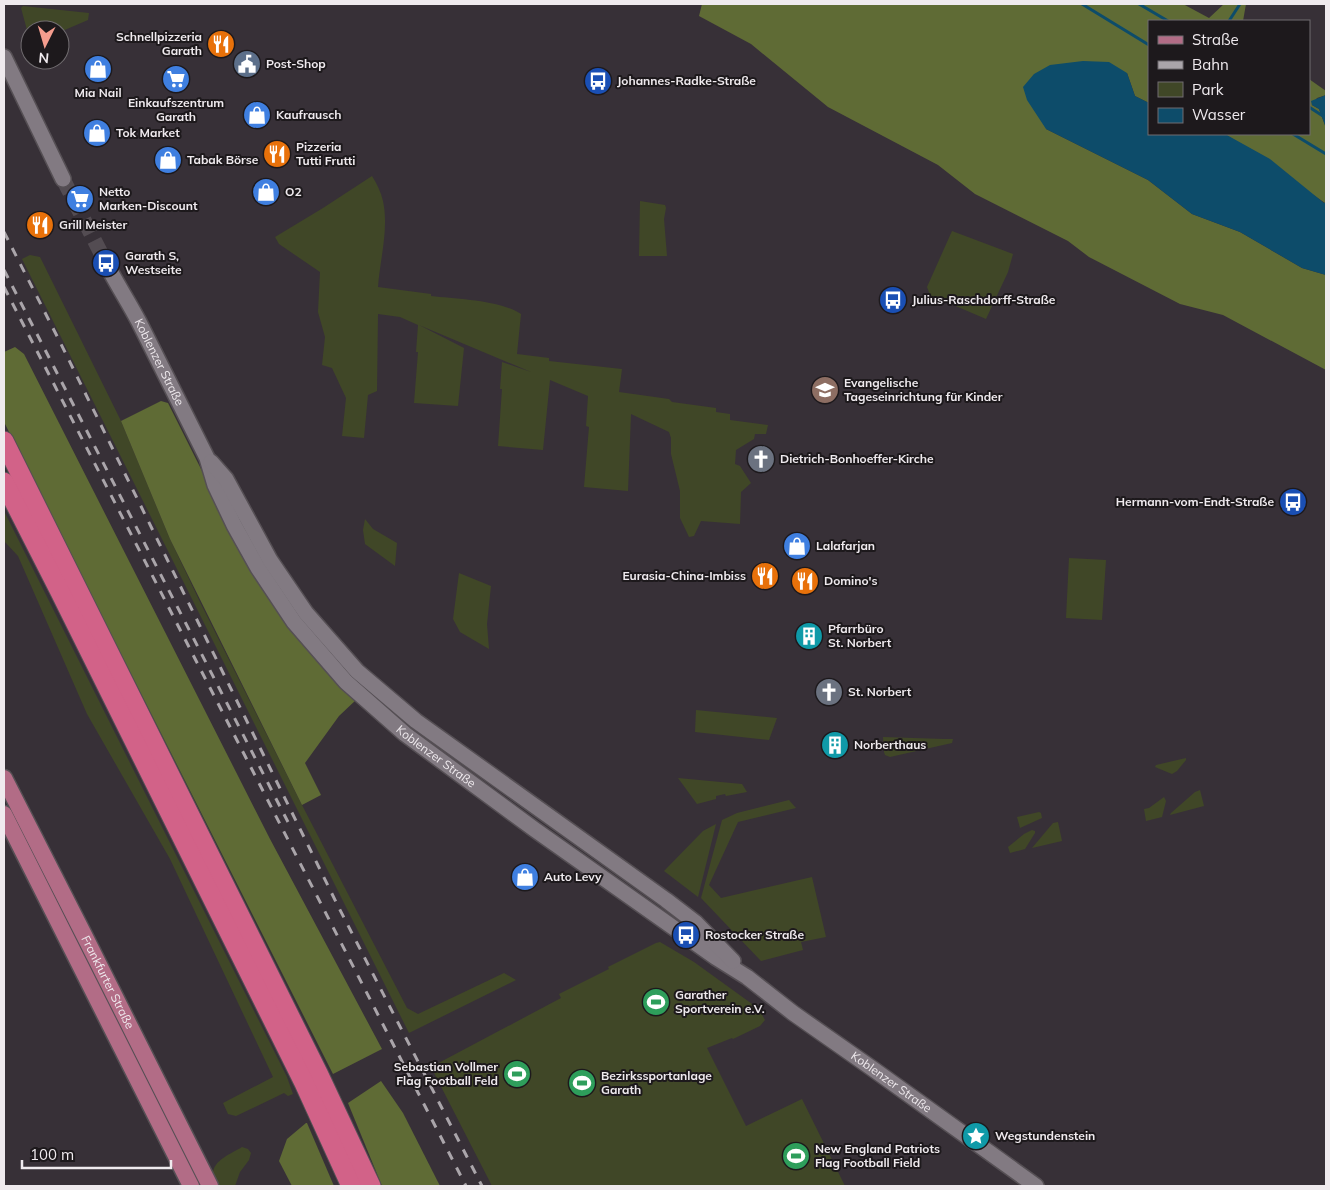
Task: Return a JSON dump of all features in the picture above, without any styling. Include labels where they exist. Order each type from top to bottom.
[{"type":"highway","points":[[4,441],[328,1114],[371,1186]]},
{"type":"highway","points":[[4,482],[311,1079]]},
{"type":"highway","points":[[328,1114],[351,1186]]},
{"type":"main road","points":[[4,57],[63,179]]},
{"type":"main road","name":"Koblenzer Straße","points":[[108,267],[132,308],[207,458],[226,479],[270,560],[306,613],[357,671],[416,721],[696,923],[747,977],[793,1013],[1036,1186]]},
{"type":"main road","name":"Frankfurter Straße","points":[[4,778],[210,1186]]},
{"type":"main road","name":"Frankfurter Straße","points":[[4,814],[191,1186]]},
{"type":"green space","points":[[702,4],[1183,4],[1209,18],[1224,4],[1246,4],[1243,20],[1148,20],[1148,102],[1135,96],[1127,73],[1046,129],[1148,180],[1192,214],[1240,232],[1302,268],[1326,275],[1326,370],[1223,315],[1180,304],[1089,257],[1068,241],[975,194],[938,165],[828,107],[751,44],[699,16]]},
{"type":"green space","points":[[23,6],[89,13],[88,20],[70,28],[70,20],[24,20],[21,8]]},
{"type":"green space","points":[[1310,80],[1326,91],[1326,95],[1317,98],[1312,105],[1319,109],[1326,128],[1325,203],[1226,135],[1310,135]]},
{"type":"green space","points":[[372,176],[381,194],[385,212],[385,233],[378,287],[431,294],[431,296],[478,301],[512,309],[521,314],[517,354],[549,358],[549,361],[622,369],[619,392],[716,408],[716,412],[730,414],[730,420],[768,425],[766,434],[755,434],[754,439],[736,450],[735,464],[740,466],[751,483],[741,492],[740,524],[701,521],[694,536],[689,537],[680,518],[680,491],[671,454],[669,432],[631,414],[628,491],[584,487],[589,427],[586,426],[588,396],[550,380],[543,450],[498,446],[502,362],[531,372],[419,325],[464,348],[458,406],[414,403],[418,325],[400,317],[378,314],[377,391],[368,395],[364,438],[342,436],[346,398],[332,368],[322,365],[325,337],[318,312],[320,272],[279,244],[275,237]]},
{"type":"green space","points":[[640,201],[665,205],[664,219],[667,256],[639,256]]},
{"type":"green space","points":[[952,231],[1013,254],[1008,272],[986,319],[930,295],[927,287]]},
{"type":"green space","points":[[30,255],[40,257],[121,421],[170,539],[200,602],[407,1008],[418,1014],[504,973],[516,980],[409,1033],[22,259]]},
{"type":"green space","points":[[15,347],[24,354],[270,839],[382,1049],[333,1074],[4,422],[4,352]]},
{"type":"green space","points":[[161,401],[168,403],[211,489],[357,699],[339,716],[305,763],[321,795],[302,805],[170,539],[121,421]]},
{"type":"green space","points":[[4,511],[287,1077],[293,1094],[288,1096],[284,1093],[236,1116],[228,1114],[223,1103],[273,1077],[170,859],[87,714],[18,556],[4,541]]},
{"type":"green space","points":[[365,519],[373,529],[397,543],[395,566],[365,544],[363,530]]},
{"type":"green space","points":[[1069,558],[1106,560],[1102,620],[1066,618]]},
{"type":"green space","points":[[459,573],[491,586],[487,624],[489,649],[460,632],[453,619]]},
{"type":"green space","points":[[696,710],[777,718],[769,740],[695,732]]},
{"type":"green space","points":[[883,737],[953,739],[952,743],[890,757],[885,755]]},
{"type":"green space","points":[[1186,758],[1177,771],[1172,774],[1155,767],[1156,765]]},
{"type":"green space","points":[[678,778],[742,784],[747,792],[716,796],[716,799],[697,804]]},
{"type":"green space","points":[[1200,790],[1204,806],[1170,815],[1195,792]]},
{"type":"green space","points":[[1164,797],[1166,801],[1162,817],[1146,821],[1144,809],[1149,808]]},
{"type":"green space","points":[[789,800],[796,808],[738,822],[709,885],[721,898],[812,877],[826,937],[801,942],[803,950],[761,961],[701,898],[722,820],[737,813]]},
{"type":"green space","points":[[1039,812],[1042,818],[1020,828],[1017,817]]},
{"type":"green space","points":[[1058,822],[1062,841],[1032,848],[1053,823]]},
{"type":"green space","points":[[716,824],[698,897],[664,871],[703,831]]},
{"type":"green space","points":[[1032,830],[1035,833],[1025,849],[1010,853],[1008,847]]},
{"type":"green space","name":"Bezirkssportanlage Garath","points":[[660,942],[694,962],[759,1009],[765,1020],[760,1026],[733,1039],[707,1048],[746,1126],[802,1099],[845,1186],[492,1186],[431,1067],[561,998],[559,994],[609,969],[608,967]]},
{"type":"green space","points":[[381,1081],[403,1113],[440,1186],[382,1186],[348,1103]]},
{"type":"green space","points":[[306,1123],[334,1186],[292,1186],[279,1161],[287,1139]]},
{"type":"green space","points":[[242,1147],[248,1149],[251,1153],[249,1160],[240,1172],[235,1186],[218,1186],[213,1175],[216,1165],[219,1161]]},
{"type":"water","points":[[1083,61],[1109,62],[1127,73],[1135,96],[1148,102],[1148,135],[1227,135],[1270,159],[1324,203],[1326,202],[1326,275],[1302,268],[1240,232],[1192,214],[1148,180],[1046,129],[1027,100],[1023,87],[1034,74],[1050,65]]},
{"type":"water","points":[[1326,95],[1326,128],[1319,109],[1312,105],[1311,101]]},
{"type":"waterway","points":[[1082,4],[1148,44]]},
{"type":"waterway","points":[[1139,4],[1166,20]]},
{"type":"waterway","points":[[1230,20],[1240,4]]},
{"type":"waterway","points":[[1310,108],[1326,118]]},
{"type":"waterway","points":[[1295,135],[1326,154]]},
{"type":"tunnel","points":[[63,179],[108,267]]},
{"type":"railway","points":[[4,232],[338,906],[482,1186]]},
{"type":"railway","points":[[4,270],[288,822]]},
{"type":"railway","points":[[4,287],[466,1186]]},
{"type":"place","name":"Schnellpizzeria Garath","points":[[221,44]]},
{"type":"place","name":"Post-Shop","points":[[247,64]]},
{"type":"place","name":"Mia Nail","points":[[98,69]]},
{"type":"place","name":"Einkaufszentrum Garath","points":[[176,79]]},
{"type":"place","name":"Johannes-Radke-Straße","points":[[598,81]]},
{"type":"place","name":"Kaufrausch","points":[[257,115]]},
{"type":"place","name":"Tok Market","points":[[97,133]]},
{"type":"place","name":"Pizzeria Tutti Frutti","points":[[277,154]]},
{"type":"place","name":"Tabak Börse","points":[[168,160]]},
{"type":"place","name":"O2","points":[[266,192]]},
{"type":"place","name":"Netto Marken-Discount","points":[[80,199]]},
{"type":"place","name":"Grill Meister","points":[[40,225]]},
{"type":"place","name":"Garath S, Westseite","points":[[106,263]]},
{"type":"place","name":"Julius-Raschdorff-Straße","points":[[893,300]]},
{"type":"place","name":"Evangelische Tageseinrichtung für Kinder","points":[[825,390]]},
{"type":"place","name":"Dietrich-Bonhoeffer-Kirche","points":[[761,459]]},
{"type":"place","name":"Hermann-vom-Endt-Straße","points":[[1293,502]]},
{"type":"place","name":"Lalafarjan","points":[[797,546]]},
{"type":"place","name":"Eurasia-China-Imbiss","points":[[765,576]]},
{"type":"place","name":"Domino's","points":[[805,581]]},
{"type":"place","name":"Pfarrbüro St. Norbert","points":[[809,636]]},
{"type":"place","name":"St. Norbert","points":[[829,692]]},
{"type":"place","name":"Norberthaus","points":[[835,745]]},
{"type":"place","name":"Auto Levy","points":[[525,877]]},
{"type":"place","name":"Rostocker Straße","points":[[686,935]]},
{"type":"place","name":"Garather Sportverein e.V.","points":[[656,1002]]},
{"type":"place","name":"Sebastian Vollmer Flag Football Feld","points":[[517,1074]]},
{"type":"place","name":"Bezirkssportanlage Garath","points":[[582,1083]]},
{"type":"place","name":"Wegstundenstein","points":[[976,1136]]},
{"type":"place","name":"New England Patriots Flag Football Field","points":[[796,1156]]}]
